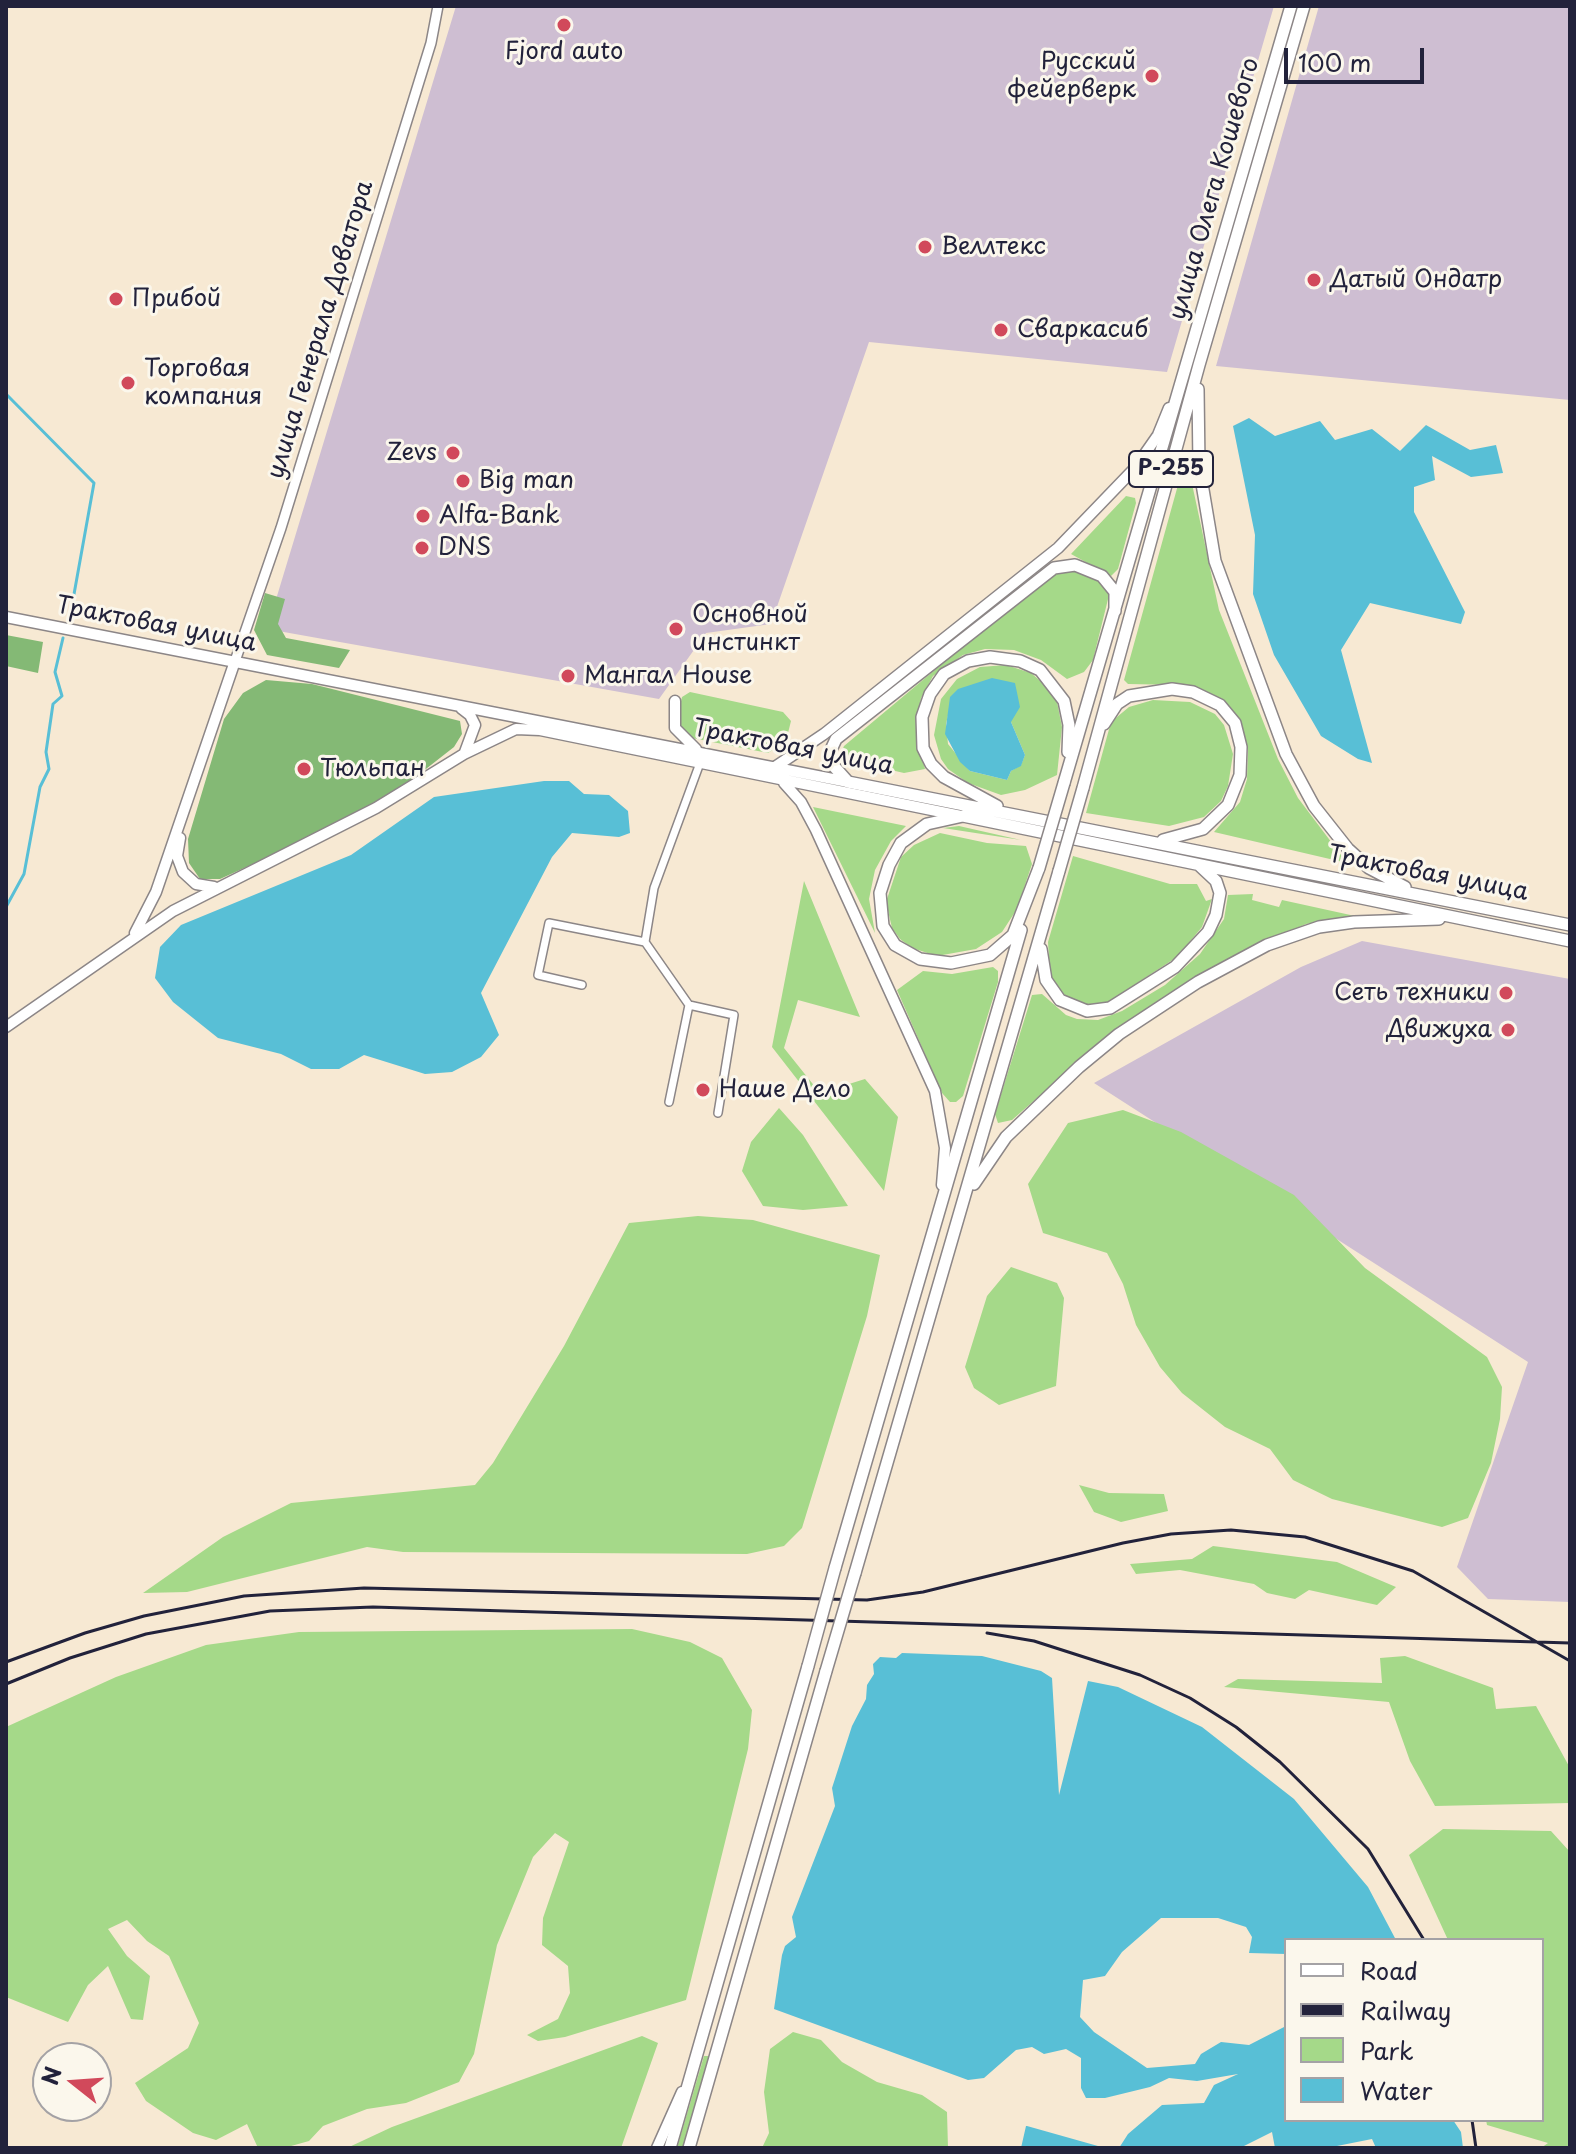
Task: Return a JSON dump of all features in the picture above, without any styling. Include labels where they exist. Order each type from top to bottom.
[{"type":"main road","name":"улица Олега Кошевого","points":[[1064,783],[1291,6]]},
{"type":"main road","name":"улица Олега Кошевого","points":[[1199,365],[1304,6]]},
{"type":"main road","points":[[1199,365],[1199,466],[1212,547],[1286,754],[1314,806],[1357,858],[1393,882],[1436,898]]},
{"type":"main road","name":"Р-255","points":[[1097,734],[1199,365]]},
{"type":"main road","points":[[775,767],[824,734],[1058,548],[1135,468],[1158,435],[1180,384]]},
{"type":"main road","points":[[848,782],[830,759],[836,739],[1046,572],[1065,565],[1095,572],[1113,589],[1115,611]]},
{"type":"main road","name":"Трактовая улица","points":[[6,617],[234,664],[453,704],[701,758],[779,779],[1570,941]]},
{"type":"main road","points":[[670,2148],[701,2050],[929,1239],[1064,783],[1068,714],[1061,694],[1047,676],[1020,661],[999,657],[979,658],[951,668],[936,683],[922,717],[921,737],[927,757],[944,777],[1016,814]]},
{"type":"main road","points":[[129,940],[149,912],[234,664]]},
{"type":"main road","points":[[689,2148],[1097,734],[1122,700],[1159,689],[1183,690],[1220,705],[1235,723],[1241,747],[1240,775],[1228,805],[1203,829],[1156,841]]},
{"type":"main road","points":[[675,701],[675,728],[701,758]]},
{"type":"main road","points":[[6,1027],[129,940],[222,885],[376,808],[464,754],[472,739],[475,722],[469,713],[453,704]]},
{"type":"main road","name":"Трактовая улица","points":[[464,754],[511,731],[540,730],[701,758],[775,767],[1570,925]]},
{"type":"main road","points":[[779,779],[791,788],[816,830],[938,1098],[946,1158],[929,1239]]},
{"type":"main road","points":[[187,801],[177,852],[179,864],[196,884],[206,888],[222,885]]},
{"type":"main road","points":[[963,816],[938,820],[917,829],[901,843],[889,865],[880,893],[881,918],[887,935],[902,950],[920,959],[942,963],[973,960],[1001,948],[1016,928],[1039,868]]},
{"type":"main road","points":[[1059,871],[1041,948],[1042,969],[1048,985],[1060,1000],[1075,1009],[1093,1011],[1110,1008],[1163,976],[1208,932],[1216,915],[1220,893],[1216,881],[1196,863]]},
{"type":"main road","points":[[951,1245],[974,1183],[1006,1137],[1119,1034],[1198,982],[1267,945],[1319,927],[1415,919],[1472,921]]},
{"type":"main road","points":[[657,2148],[701,2050]]},
{"type":"street","name":"улица Генерала Доватора","points":[[234,664],[281,528],[431,43],[438,6]]},
{"type":"street","points":[[645,942],[654,888],[701,758]]},
{"type":"street","points":[[582,985],[538,975],[549,923],[645,942],[689,1005],[734,1015],[718,1113]]},
{"type":"street","points":[[669,1102],[689,1005]]},
{"type":"shaded area","points":[[456,6],[1274,6],[1167,372],[869,342],[771,624],[706,633],[659,699],[267,629]]},
{"type":"shaded area","points":[[1319,6],[1570,6],[1570,400],[1216,366]]},
{"type":"shaded area","points":[[1362,941],[1570,979],[1570,1602],[1488,1599],[1457,1567],[1528,1362],[1094,1083],[1301,967]]},
{"type":"green space","points":[[1185,473],[1191,479],[1219,610],[1278,759],[1298,798],[1347,863],[1214,832],[1240,802],[1247,779],[1248,750],[1239,720],[1225,705],[1201,689],[1180,685],[1128,684],[1124,680],[1181,474]]},
{"type":"green space","points":[[1126,496],[1135,498],[1136,503],[1118,569],[1111,576],[1071,554]]},
{"type":"green space","points":[[1071,571],[1091,575],[1105,586],[1109,595],[1093,660],[1084,672],[1067,679],[1041,660],[1014,650],[985,649],[963,655],[933,676],[921,698],[916,735],[925,769],[904,773],[839,758],[844,746],[1052,572]]},
{"type":"green space","points":[[265,593],[285,599],[278,624],[286,638],[350,650],[339,668],[267,655],[254,630]]},
{"type":"green space","points":[[6,635],[43,642],[38,673],[6,666]]},
{"type":"green space","points":[[1006,665],[1031,673],[1051,690],[1062,727],[1057,775],[1025,790],[1001,795],[968,783],[948,769],[941,759],[934,735],[941,699],[957,679],[980,667]],"holes":[[[949,711],[1011,722],[1025,755],[1021,765],[1011,771],[1007,780],[970,771],[948,744],[946,724]]]},
{"type":"green space","points":[[266,680],[312,684],[460,721],[462,734],[454,747],[376,808],[220,879],[200,879],[189,863],[188,839],[224,719],[243,693]]},
{"type":"green space","points":[[690,692],[783,712],[791,721],[786,741],[768,753],[687,737],[677,719],[682,697]]},
{"type":"green space","points":[[1153,700],[1190,702],[1215,714],[1224,725],[1233,754],[1228,786],[1221,801],[1204,817],[1169,826],[1086,813],[1111,722],[1129,707]]},
{"type":"green space","points":[[813,807],[906,826],[891,841],[875,870],[869,899],[875,933]]},
{"type":"green space","points":[[959,826],[981,831],[1021,840],[943,828]]},
{"type":"green space","points":[[940,833],[987,843],[1026,846],[1032,864],[1017,909],[1002,932],[976,949],[937,956],[912,948],[900,939],[892,928],[886,902],[901,857],[914,845]]},
{"type":"green space","points":[[1073,856],[1170,884],[1197,884],[1206,901],[1212,899],[1202,927],[1177,957],[1102,1006],[1087,1007],[1066,997],[1050,976],[1048,942]]},
{"type":"green space","points":[[804,881],[860,1017],[798,1000],[784,1048],[820,1093],[865,1079],[898,1117],[884,1191],[772,1047]]},
{"type":"green space","points":[[1253,894],[1252,900],[1279,907],[1282,900],[1355,916],[1306,924],[1237,955],[1102,1041],[1012,1120],[998,1123],[995,1114],[1032,995],[1042,994],[1066,1015],[1077,1019],[1098,1020],[1122,1011],[1165,985],[1200,954],[1224,919],[1228,895]]},
{"type":"green space","points":[[993,967],[998,971],[998,982],[963,1096],[956,1102],[950,1102],[942,1093],[897,990],[923,971],[952,974]]},
{"type":"green space","points":[[779,1108],[803,1135],[848,1206],[803,1210],[763,1206],[742,1171],[751,1142]]},
{"type":"green space","points":[[1123,1110],[1181,1132],[1294,1195],[1365,1268],[1487,1357],[1502,1387],[1500,1419],[1491,1463],[1468,1518],[1442,1527],[1332,1499],[1293,1480],[1270,1449],[1225,1427],[1182,1393],[1160,1367],[1136,1325],[1123,1284],[1107,1253],[1043,1233],[1028,1184],[1068,1123]]},
{"type":"green space","points":[[698,1216],[753,1220],[880,1255],[867,1316],[802,1528],[784,1546],[747,1554],[403,1552],[367,1547],[187,1592],[143,1593],[223,1537],[291,1503],[475,1485],[493,1463],[564,1346],[629,1223]]},
{"type":"green space","points":[[1011,1267],[1057,1283],[1064,1298],[1056,1386],[999,1405],[974,1388],[965,1367],[987,1296]]},
{"type":"green space","points":[[1079,1485],[1109,1493],[1164,1494],[1168,1511],[1121,1522],[1094,1512]]},
{"type":"green space","points":[[1213,1546],[1337,1562],[1396,1587],[1377,1605],[1309,1590],[1295,1599],[1267,1593],[1254,1584],[1180,1570],[1136,1574],[1130,1564],[1192,1559]]},
{"type":"green space","points":[[632,1629],[690,1642],[722,1658],[752,1710],[748,1749],[686,2000],[565,2037],[538,2041],[527,2035],[558,2019],[570,1993],[568,1966],[542,1945],[543,1918],[569,1842],[555,1833],[533,1857],[497,1945],[474,2054],[459,2082],[406,2103],[367,2109],[323,2126],[309,2141],[284,2148],[258,2148],[247,2124],[216,2140],[193,2133],[146,2101],[135,2083],[188,2048],[199,2023],[169,1956],[147,1941],[127,1920],[108,1929],[127,1956],[150,1976],[143,2020],[131,2019],[108,1966],[88,1985],[68,2022],[6,1997],[6,1727],[116,1677],[206,1645],[299,1632]]},
{"type":"green space","points":[[1405,1656],[1493,1688],[1496,1709],[1536,1706],[1570,1768],[1570,1803],[1435,1806],[1410,1761],[1389,1702],[1224,1687],[1238,1679],[1382,1683],[1380,1658]]},
{"type":"green space","points":[[1443,1829],[1551,1831],[1570,1852],[1570,2148],[1541,2148],[1548,2143],[1487,2125],[1486,2122],[1544,2122],[1544,1938],[1447,1938],[1409,1855]]},
{"type":"green space","points":[[793,2032],[821,2040],[842,2062],[877,2082],[922,2095],[947,2112],[948,2148],[762,2148],[769,2133],[764,2092],[770,2049]]},
{"type":"green space","points":[[642,2036],[658,2043],[621,2148],[347,2148],[392,2127]]},
{"type":"green space","points":[[704,2056],[710,2056],[683,2148],[677,2148]]},
{"type":"water","points":[[1249,418],[1275,436],[1320,421],[1335,440],[1372,429],[1400,451],[1426,425],[1470,450],[1496,445],[1503,473],[1471,477],[1432,456],[1435,480],[1414,487],[1414,512],[1465,612],[1461,624],[1370,603],[1341,650],[1372,763],[1358,759],[1321,736],[1274,655],[1253,594],[1255,535],[1233,426]]},
{"type":"water","points":[[992,678],[1015,683],[1020,707],[1011,722],[1025,755],[1021,766],[1011,771],[1007,780],[970,771],[960,762],[945,734],[950,697],[958,689]]},
{"type":"water","points":[[544,781],[569,781],[584,794],[609,795],[628,811],[630,833],[619,837],[572,833],[552,857],[481,993],[499,1035],[481,1057],[452,1072],[425,1074],[364,1055],[339,1069],[311,1069],[281,1054],[218,1038],[173,1002],[155,978],[160,947],[181,925],[351,855],[434,797]]},
{"type":"water","points":[[902,1653],[982,1656],[1041,1671],[1052,1678],[1059,1795],[1088,1681],[1118,1687],[1202,1727],[1294,1799],[1368,1887],[1395,1938],[1284,1938],[1284,1954],[1249,1953],[1252,1937],[1246,1927],[1218,1918],[1161,1918],[1122,1952],[1105,1976],[1083,1980],[1080,2017],[1094,2032],[1147,2068],[1195,2064],[1201,2054],[1221,2042],[1249,2045],[1284,2027],[1284,2122],[1454,2122],[1461,2132],[1463,2148],[1376,2148],[1372,2139],[1327,2148],[1275,2148],[1272,2132],[1240,2148],[1119,2148],[1128,2134],[1162,2105],[1204,2103],[1214,2085],[1238,2074],[1197,2081],[1169,2078],[1150,2087],[1105,2098],[1086,2098],[1081,2088],[1081,2058],[1066,2049],[1044,2054],[1032,2047],[1016,2050],[984,2078],[968,2080],[774,2009],[782,1955],[785,1946],[796,1937],[792,1917],[835,1806],[832,1788],[852,1726],[866,1699],[867,1685],[874,1674],[873,1664],[880,1657],[896,1658]]},
{"type":"water","points":[[1027,2126],[1105,2148],[1021,2148]]},
{"type":"waterway","points":[[6,394],[94,483],[69,622]]},
{"type":"waterway","points":[[6,907],[24,874],[40,787],[49,769],[46,752],[53,704],[62,696],[55,672],[63,638]]},
{"type":"railway","points":[[6,1662],[85,1633],[144,1616],[244,1596],[364,1588],[867,1600],[923,1592],[1123,1543],[1171,1534],[1231,1530],[1305,1537],[1413,1571],[1570,1661]]},
{"type":"railway","points":[[6,1684],[70,1658],[146,1634],[270,1611],[373,1607],[1570,1643]]},
{"type":"railway","points":[[987,1633],[1034,1641],[1140,1675],[1190,1698],[1236,1727],[1280,1762],[1368,1849],[1423,1938]]},
{"type":"railway","points":[[1472,2122],[1476,2148]]},
{"type":"place","name":"Fjord auto","points":[[564,25]]},
{"type":"place","name":"Русский фейерверк","points":[[1152,76]]},
{"type":"place","name":"Веллтекс","points":[[925,247]]},
{"type":"place","name":"Датый Ондатр","points":[[1314,280]]},
{"type":"place","name":"Прибой","points":[[116,299]]},
{"type":"place","name":"Сваркаcиб","points":[[1001,330]]},
{"type":"place","name":"Торговая компания","points":[[128,383]]},
{"type":"place","name":"Zevs","points":[[453,453]]},
{"type":"place","name":"Big man","points":[[463,481]]},
{"type":"place","name":"Alfa-Bank","points":[[423,516]]},
{"type":"place","name":"DNS","points":[[422,548]]},
{"type":"place","name":"Основной инстинкт","points":[[676,629]]},
{"type":"place","name":"Мангал House","points":[[568,676]]},
{"type":"place","name":"Тюльпан","points":[[304,769]]},
{"type":"place","name":"Сеть техники","points":[[1506,993]]},
{"type":"place","name":"Движуха","points":[[1508,1030]]},
{"type":"place","name":"Наше Дело","points":[[703,1090]]}]
